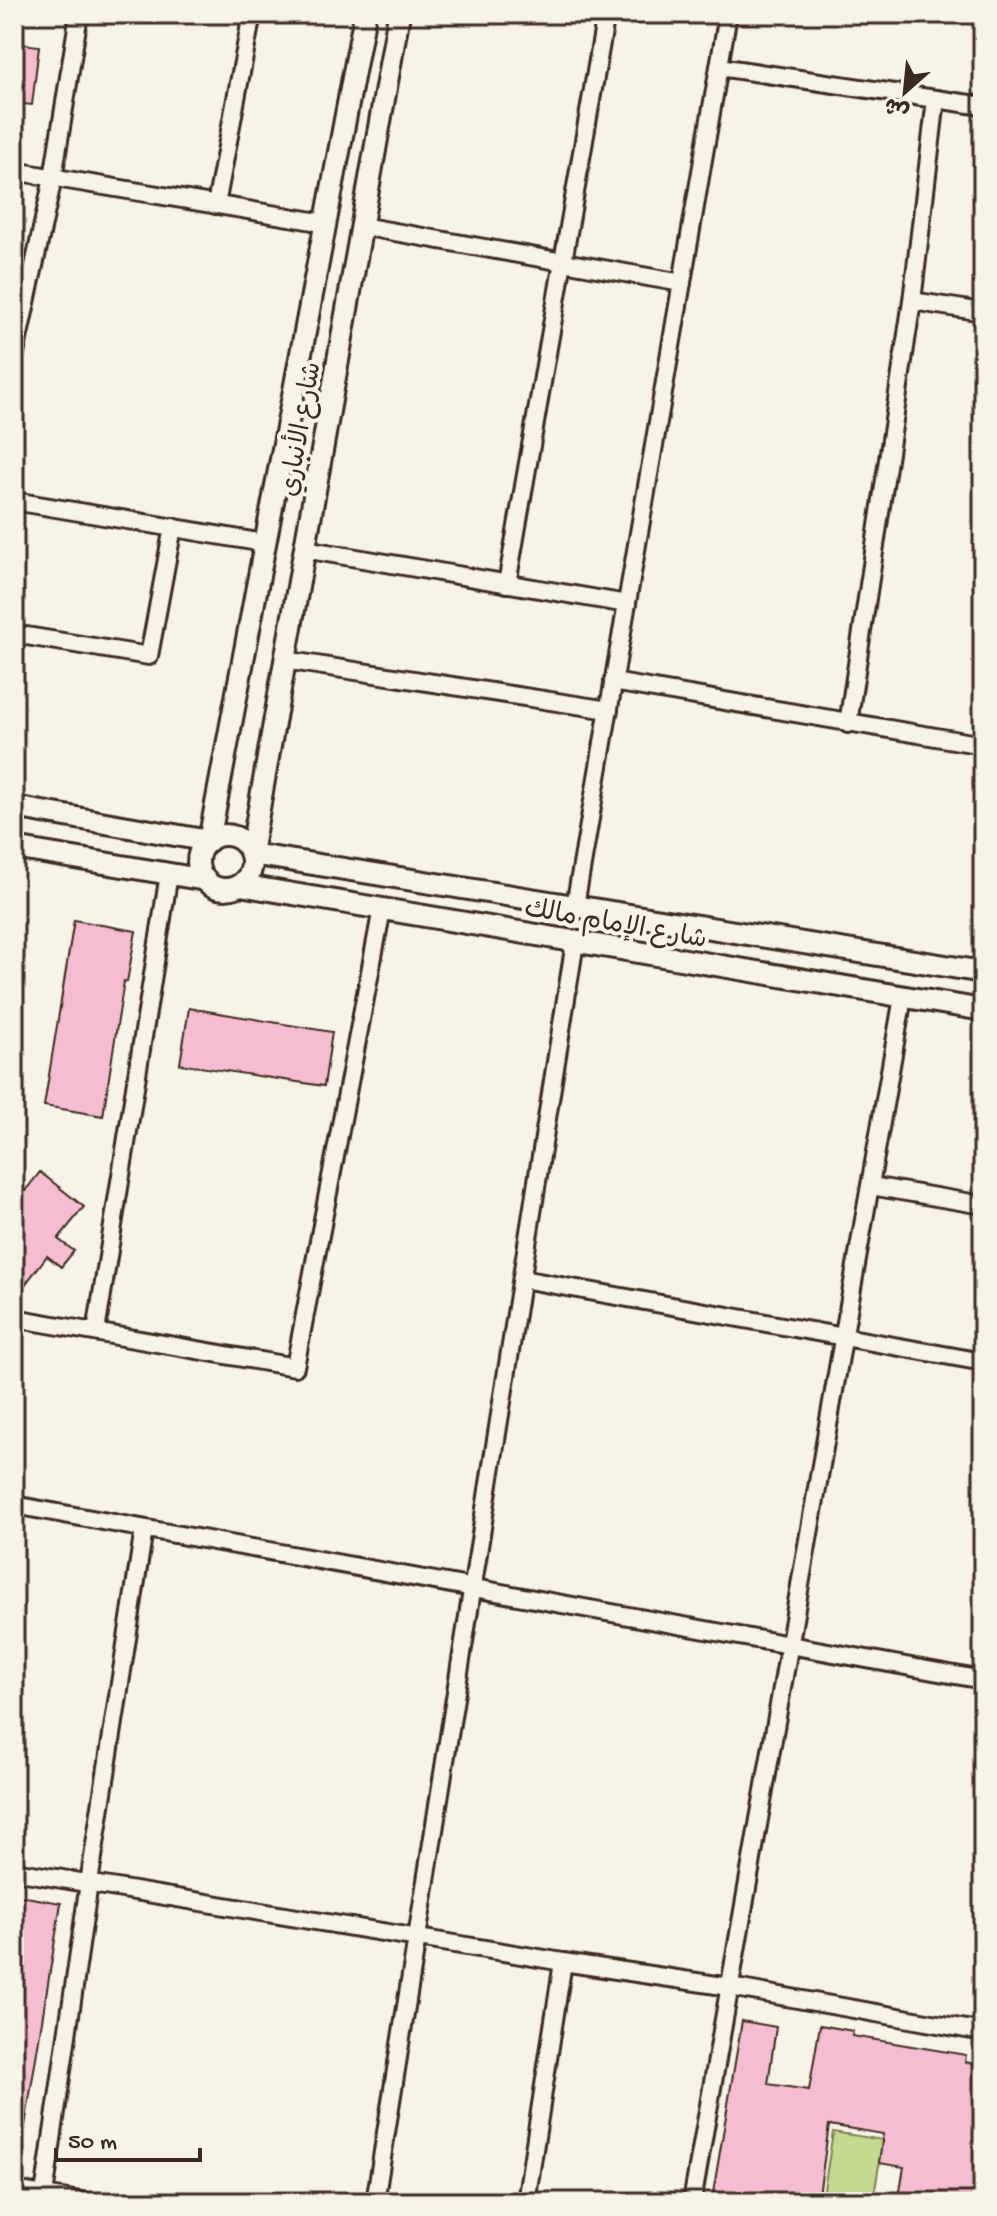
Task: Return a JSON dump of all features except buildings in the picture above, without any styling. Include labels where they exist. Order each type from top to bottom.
[{"type":"street","points":[[14,358],[53,178],[79,14]]},
{"type":"street","points":[[216,205],[252,14]]},
{"type":"street","name":"شارع الأنباري","points":[[209,841],[365,14]]},
{"type":"street","name":"شارع الأنباري","points":[[251,854],[399,14]]},
{"type":"street","points":[[507,584],[606,14]]},
{"type":"street","points":[[575,906],[728,14]]},
{"type":"street","points":[[719,67],[983,106]]},
{"type":"street","points":[[848,724],[912,301],[936,99]]},
{"type":"street","points":[[14,171],[325,223]]},
{"type":"street","points":[[361,226],[682,283]]},
{"type":"street","points":[[912,301],[983,312]]},
{"type":"street","points":[[14,501],[264,543]]},
{"type":"street","points":[[14,634],[149,656],[173,527]]},
{"type":"street","points":[[304,549],[627,604]]},
{"type":"street","points":[[284,660],[609,710]]},
{"type":"street","points":[[613,682],[983,745]]},
{"type":"street","points":[[14,807],[209,841]]},
{"type":"street","points":[[216,837],[241,840],[251,854],[251,870],[240,885],[222,889],[206,880],[198,864],[199,854],[216,837]]},
{"type":"street","points":[[14,848],[206,880]]},
{"type":"street","name":"شارع الإمام مالك","points":[[251,854],[983,972]]},
{"type":"street","points":[[96,1332],[169,874]]},
{"type":"street","name":"شارع الإمام مالك","points":[[240,885],[983,1010]]},
{"type":"street","points":[[14,1318],[295,1367],[382,909]]},
{"type":"street","points":[[375,2202],[575,942]]},
{"type":"street","points":[[692,2202],[903,997]]},
{"type":"street","points":[[871,1186],[983,1205]]},
{"type":"street","points":[[522,1279],[983,1362]]},
{"type":"street","points":[[14,1505],[983,1680]]},
{"type":"street","points":[[44,2199],[144,1529]]},
{"type":"street","points":[[14,1871],[730,1987],[983,2032]]},
{"type":"street","points":[[526,2202],[563,1962]]},
{"type":"street","points":[[14,2190],[44,2199],[86,2202]]},
{"type":"green space","points":[[833,2132],[883,2140],[873,2202],[822,2202]]}]
